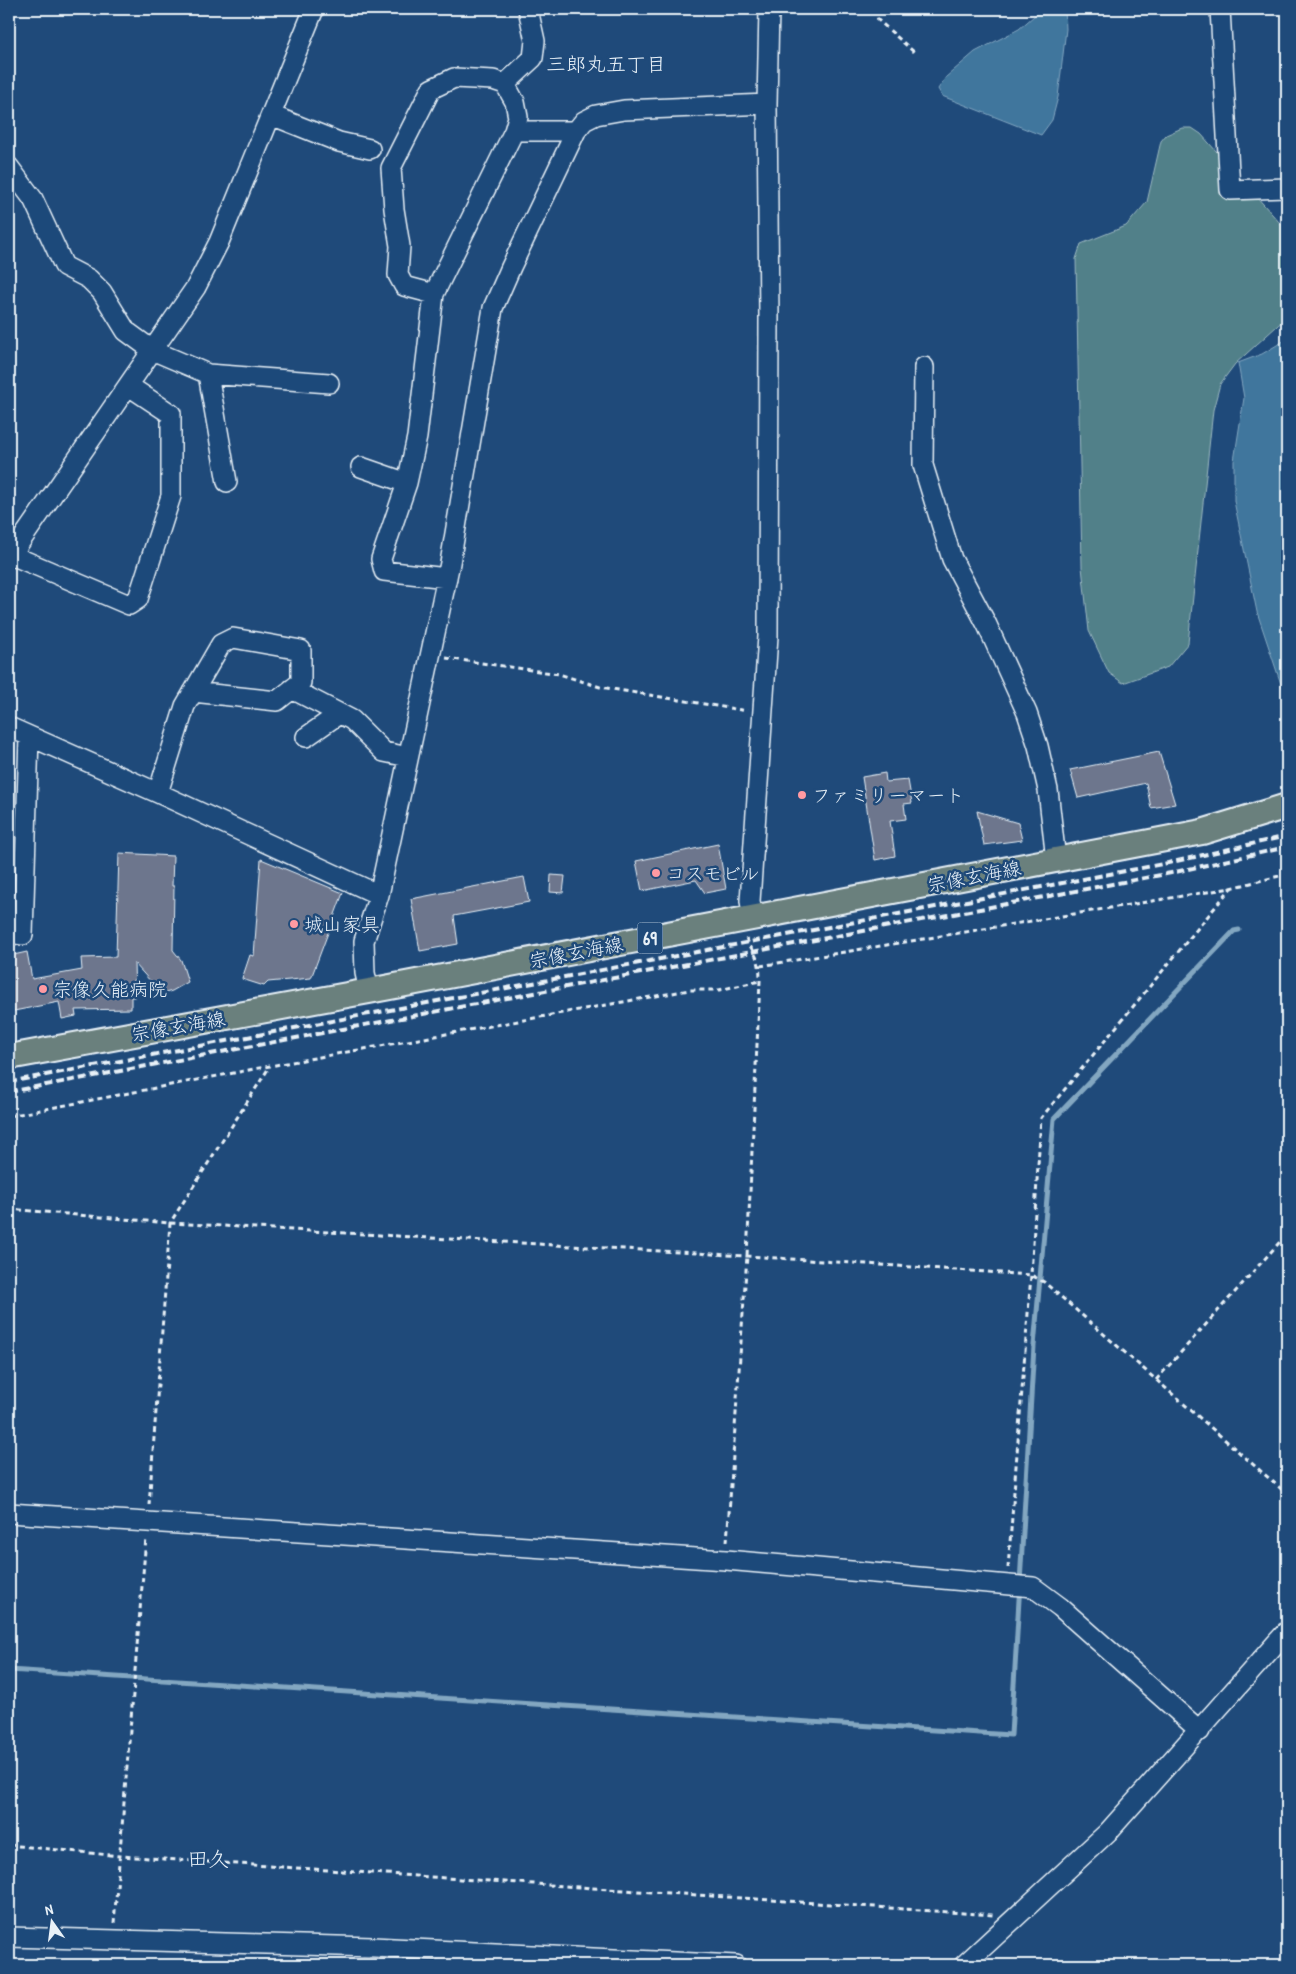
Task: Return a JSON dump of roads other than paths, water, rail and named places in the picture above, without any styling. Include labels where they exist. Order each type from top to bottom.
[{"type":"main road","name":"宗像玄海線","points":[[9,1057],[368,991],[1202,832],[1287,806]]},
{"type":"street","points":[[129,386],[171,414],[171,496],[138,599],[129,605],[9,556],[196,288],[220,242],[314,9]]},
{"type":"street","points":[[505,84],[533,58],[535,41],[528,9]]},
{"type":"street","points":[[745,919],[750,901],[768,626],[767,104],[769,9]]},
{"type":"street","points":[[1220,9],[1230,190],[1287,188]]},
{"type":"street","points":[[434,294],[404,286],[398,275],[400,246],[394,209],[391,168],[431,89],[454,78],[493,80],[505,84],[511,91],[518,117],[514,131],[434,294],[417,437],[407,483],[381,559],[384,571],[447,578]]},
{"type":"street","points":[[368,991],[365,973],[364,942],[379,895],[447,578],[494,308],[511,267],[576,132],[584,121],[596,115],[624,110],[767,104]]},
{"type":"street","points":[[271,115],[339,142],[370,149]]},
{"type":"street","points":[[514,131],[576,132]]},
{"type":"street","points":[[9,167],[33,199],[64,266],[89,279],[110,303],[126,331],[152,350],[208,374],[329,383]]},
{"type":"street","points":[[924,367],[923,465],[952,559],[987,624],[1027,713],[1038,746],[1048,790],[1056,860]]},
{"type":"street","points":[[208,374],[226,482]]},
{"type":"street","points":[[361,467],[407,483]]},
{"type":"street","points":[[158,793],[185,706],[193,692],[221,644],[233,638],[301,650],[301,682],[277,701],[193,692]]},
{"type":"street","points":[[292,689],[352,720],[384,752],[408,757]]},
{"type":"street","points":[[306,737],[339,714]]},
{"type":"street","points":[[9,727],[158,793],[379,895]]},
{"type":"street","points":[[9,933],[23,935],[29,736]]},
{"type":"street","points":[[9,1513],[726,1560],[1033,1587],[1060,1607],[1200,1731]]},
{"type":"street","points":[[964,1965],[1108,1832],[1200,1731],[1287,1631]]},
{"type":"street","points":[[9,1937],[373,1947],[736,1965]]},
{"type":"water","points":[[1042,9],[1065,9],[1066,29],[1058,97],[1052,120],[1041,135],[942,96],[938,89],[946,77],[975,52],[1019,29]]},
{"type":"water","points":[[1287,339],[1287,702],[1257,612],[1234,501],[1234,461],[1244,398],[1238,363],[1262,354]]},
{"type":"waterway","points":[[9,1670],[1011,1735],[1034,1346],[1054,1119],[1234,931],[1239,930]]},
{"type":"railway","points":[[9,1082],[1168,863],[1287,836]]},
{"type":"railway","points":[[9,1092],[1171,873],[1287,847]]},
{"type":"place","name":"ファミリーマート","points":[[802,795]]},
{"type":"place","name":"コスモビル","points":[[656,873]]},
{"type":"place","name":"城山家具","points":[[294,924]]},
{"type":"place","name":"宗像久能病院","points":[[43,989]]},
{"type":"district","name":"三郎丸五丁目","points":[[606,63]]},
{"type":"district","name":"田久","points":[[208,1858]]}]
